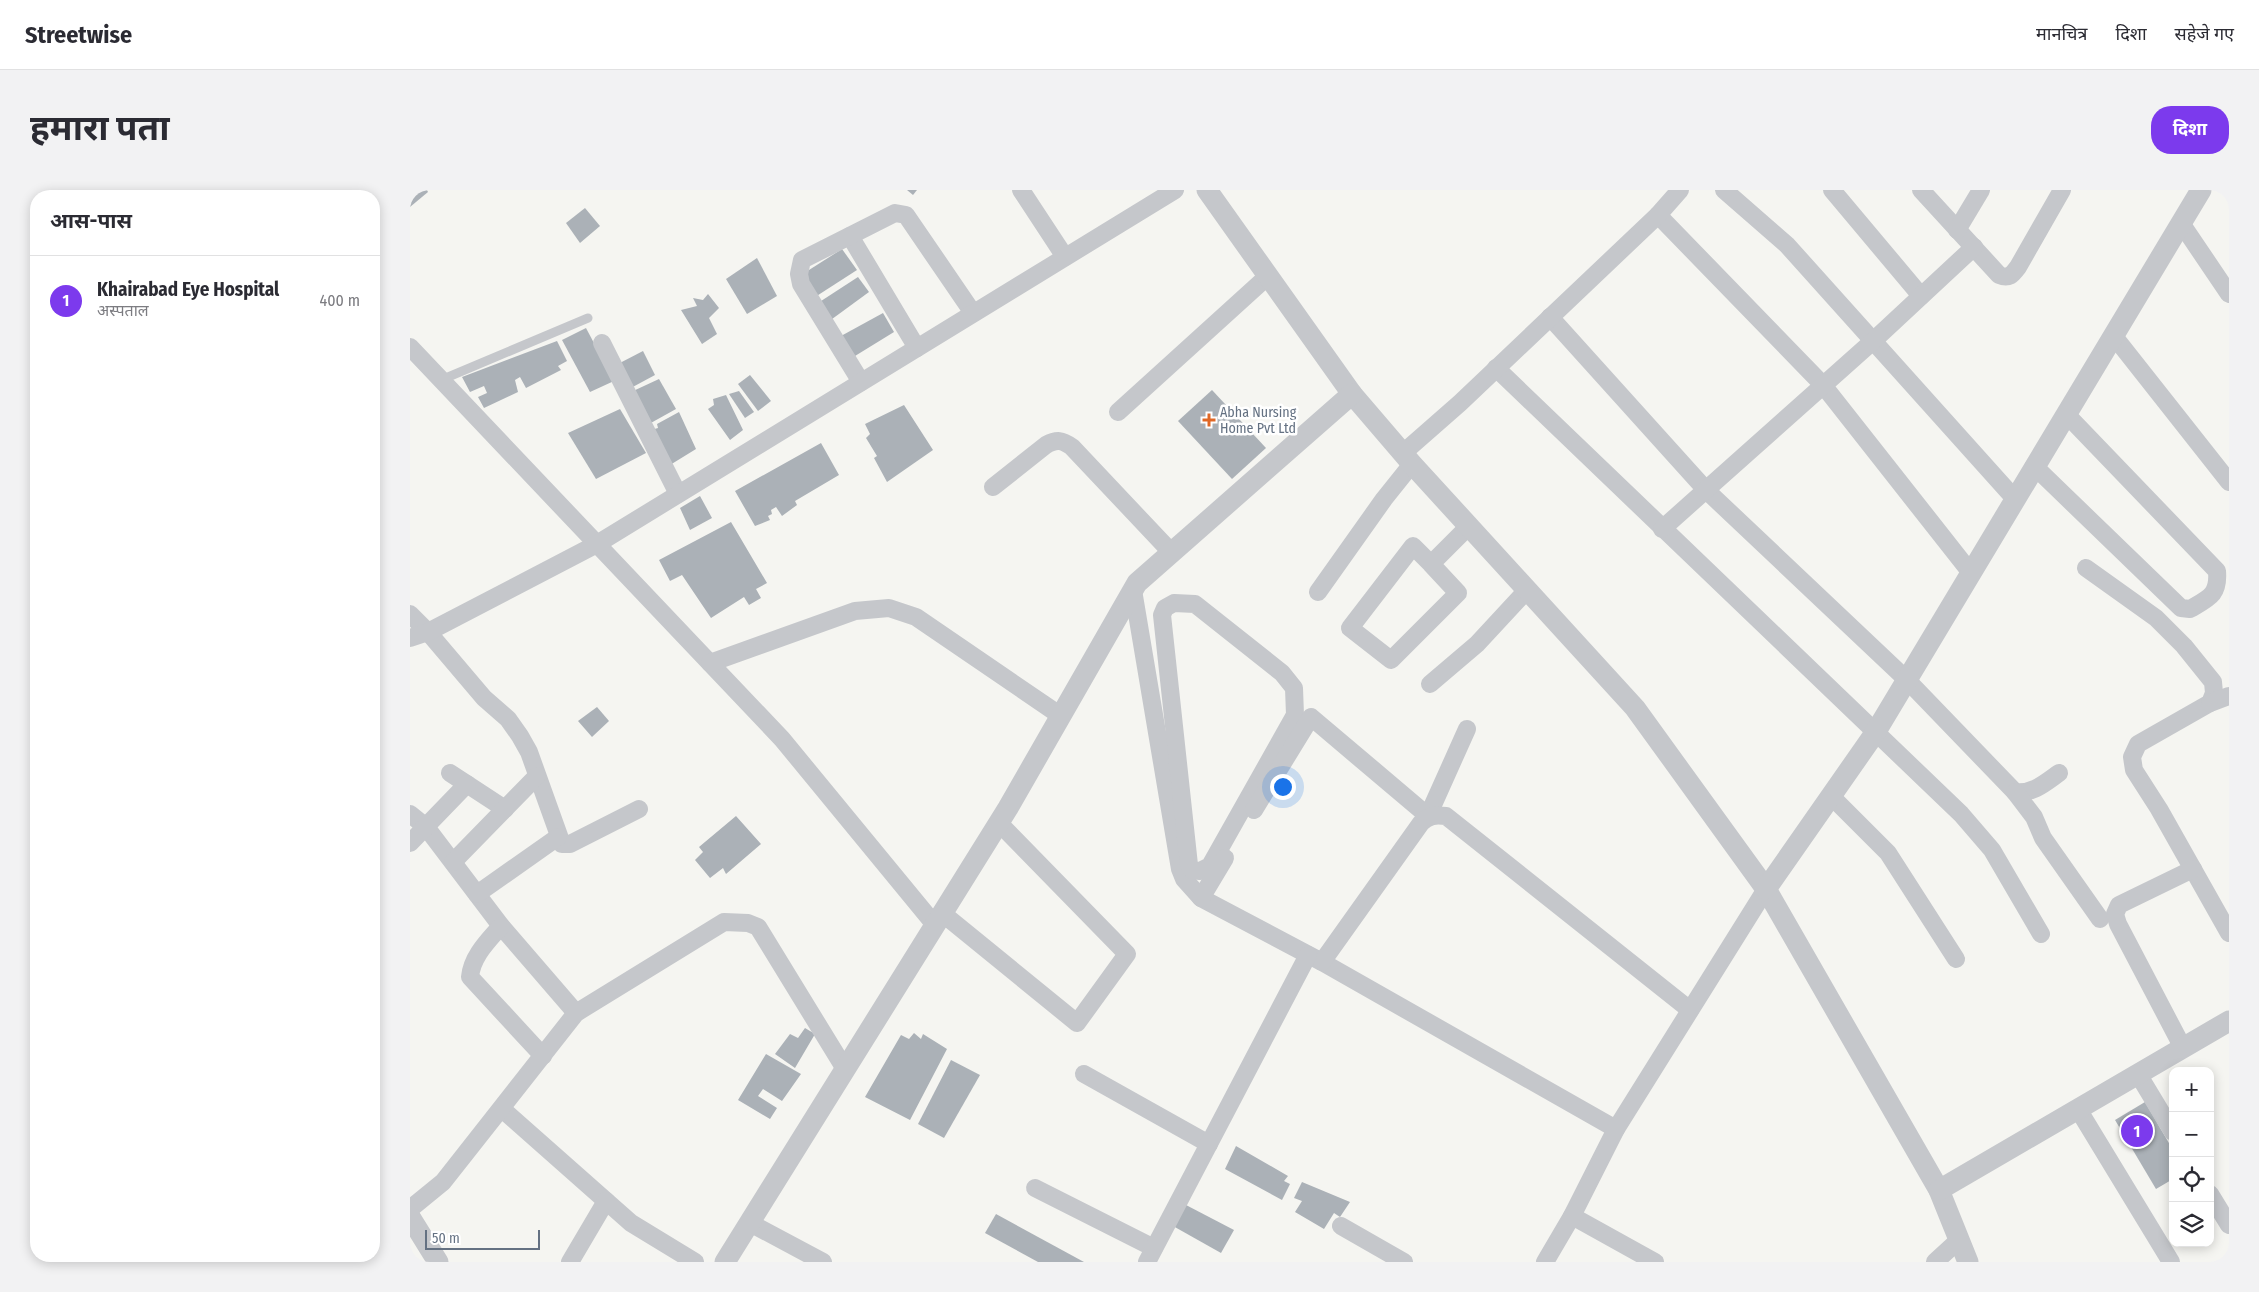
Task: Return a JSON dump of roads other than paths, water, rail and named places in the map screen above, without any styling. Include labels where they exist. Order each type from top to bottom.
[{"type":"street","points":[[1021,190],[1065,257]]},
{"type":"street","points":[[410,638],[428,632],[597,544],[1174,190]]},
{"type":"street","points":[[1207,190],[1352,394],[1469,526],[1636,708],[1766,889],[1939,1190],[1968,1262]]},
{"type":"street","points":[[1318,592],[1384,499],[1408,458],[1496,368],[1658,215],[1680,190]]},
{"type":"street","points":[[1724,190],[1787,245],[2015,499]]},
{"type":"street","points":[[1832,190],[1921,296]]},
{"type":"street","points":[[1921,190],[1999,275],[2006,278],[2012,276],[2062,190]]},
{"type":"street","points":[[1957,230],[1982,190]]},
{"type":"street","points":[[1545,1262],[1572,1216],[1616,1129],[1766,889],[1875,733],[2201,190]]},
{"type":"street","points":[[861,382],[801,284],[799,274],[802,260],[895,213],[906,214],[973,313]]},
{"type":"street","points":[[1658,215],[1823,385],[1971,573]]},
{"type":"street","points":[[2181,223],[2229,294]]},
{"type":"street","points":[[850,236],[917,348]]},
{"type":"street","points":[[1662,529],[1873,341],[1974,248]]},
{"type":"street","points":[[1118,412],[1268,276]]},
{"type":"street","points":[[1550,317],[1706,490],[1906,680],[2016,792],[2034,817],[2043,838],[2100,920]]},
{"type":"street","points":[[2113,336],[2229,482]]},
{"type":"street","points":[[602,343],[678,494]]},
{"type":"street","points":[[410,347],[782,739],[939,919],[1077,1023],[1127,954],[999,823]]},
{"type":"street","points":[[1496,368],[1961,814],[1992,850],[2041,934]]},
{"type":"street","points":[[725,1262],[999,823],[1137,583],[1352,394]]},
{"type":"street","points":[[2034,466],[2182,608],[2190,609],[2211,597],[2218,583],[2217,570],[2066,414]]},
{"type":"street","points":[[993,487],[1046,445],[1055,440],[1063,441],[1072,447],[1172,553]]},
{"type":"street","points":[[1431,564],[1469,526]]},
{"type":"street","points":[[1413,546],[1431,564],[1458,593],[1391,660],[1350,628],[1413,546]]},
{"type":"street","points":[[2086,568],[2156,618],[2184,646],[2213,682],[2214,693],[2210,703]]},
{"type":"street","points":[[1133,590],[1167,743],[1192,870],[1200,871],[1210,866],[1295,715],[1294,688],[1282,673],[1195,604],[1174,603],[1165,608],[1162,615],[1167,743],[1180,869],[1184,879],[1201,898],[1315,959],[1616,1129]]},
{"type":"street","points":[[1430,684],[1476,644],[1528,590]]},
{"type":"street","points":[[710,663],[855,611],[889,608],[916,617],[1061,716]]},
{"type":"street","points":[[410,614],[428,632],[484,698],[508,719],[528,752],[562,844],[570,844],[639,809]]},
{"type":"street","points":[[2229,696],[2210,703],[2138,744],[2132,757],[2134,770],[2229,933]]},
{"type":"street","points":[[1201,898],[1311,717],[1428,816],[1446,816],[1690,1010]]},
{"type":"street","points":[[1035,1188],[1151,1255],[1209,1144],[1315,959],[1428,816],[1466,728]]},
{"type":"street","points":[[450,772],[505,809]]},
{"type":"street","points":[[2016,792],[2026,793],[2035,790],[2059,773]]},
{"type":"street","points":[[453,862],[537,776]]},
{"type":"street","points":[[410,842],[467,784]]},
{"type":"street","points":[[1831,796],[1888,853],[1956,959]]},
{"type":"street","points":[[410,814],[426,827],[501,926],[576,1013]]},
{"type":"street","points":[[477,894],[558,837]]},
{"type":"street","points":[[2183,1048],[2118,924],[2115,914],[2119,905],[2193,869]]},
{"type":"street","points":[[410,1210],[443,1182],[576,1013],[724,922],[748,923],[758,927],[845,1069]]},
{"type":"street","points":[[501,926],[478,954],[471,966],[470,977],[543,1056]]},
{"type":"street","points":[[1939,1190],[2229,1021]]},
{"type":"street","points":[[1084,1074],[1209,1144]]},
{"type":"street","points":[[2138,1074],[2169,1125]]},
{"type":"street","points":[[502,1109],[631,1223],[695,1262]]},
{"type":"street","points":[[2078,1109],[2171,1262]]},
{"type":"street","points":[[570,1262],[606,1201]]},
{"type":"street","points":[[2214,1201],[2229,1225]]},
{"type":"street","points":[[1572,1216],[1655,1262]]},
{"type":"street","points":[[410,1217],[438,1262]]},
{"type":"street","points":[[750,1223],[823,1262]]},
{"type":"street","points":[[1341,1226],[1404,1262]]},
{"type":"street","points":[[1936,1262],[1959,1240]]},
{"type":"lane","points":[[441,380],[588,318]]},
{"type":"place","name":"Abha Nursing Home Pvt Ltd","points":[[1209,420]]},
{"type":"place","name":"Khairabad Eye Hospital","points":[[2137,1131]]}]
